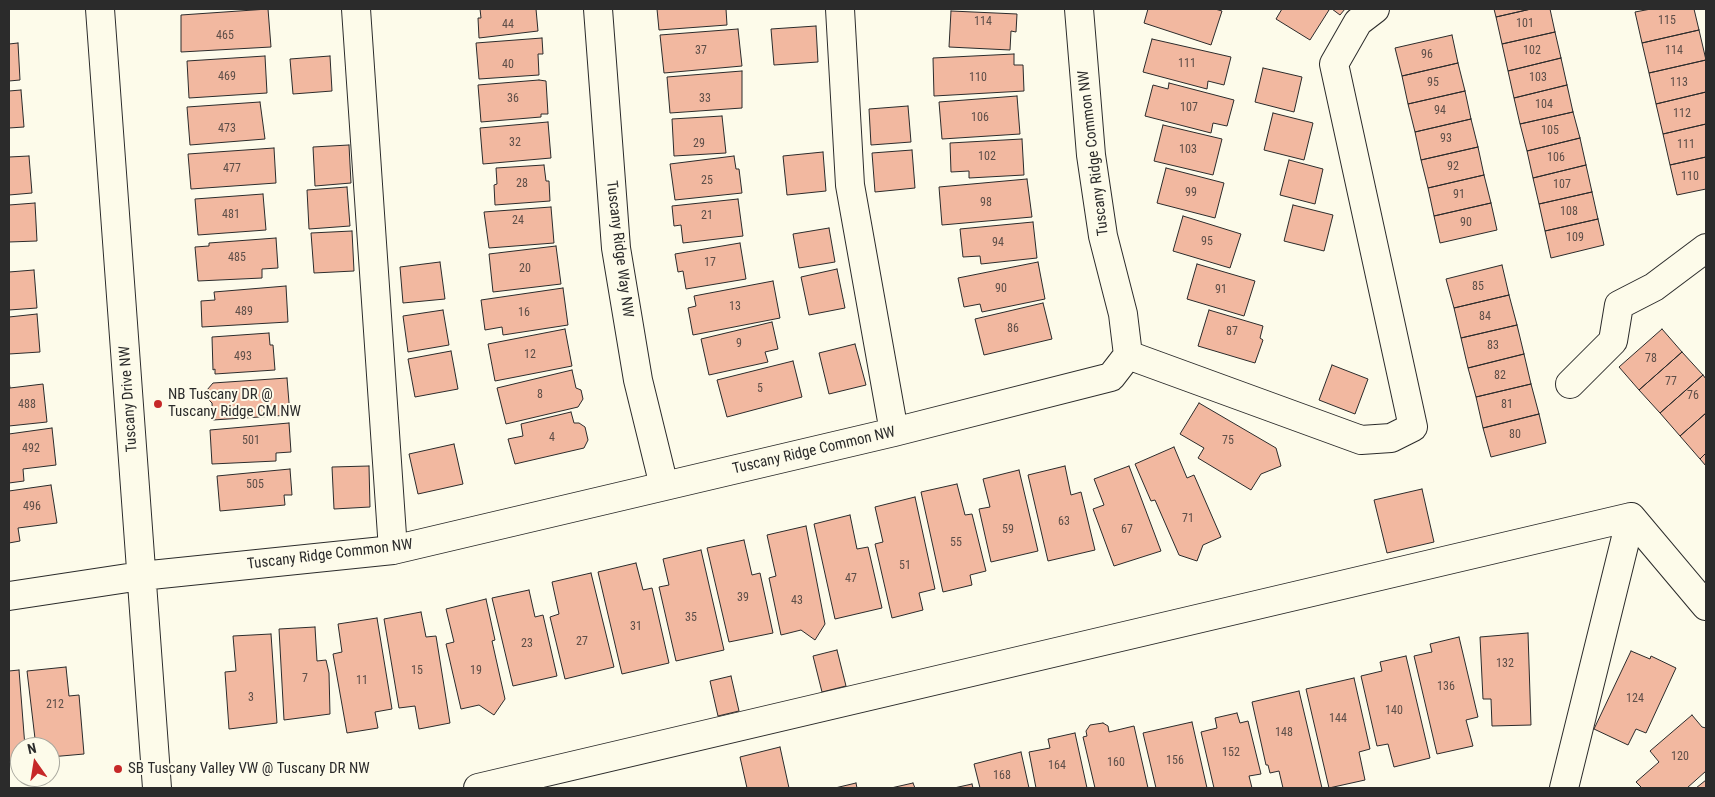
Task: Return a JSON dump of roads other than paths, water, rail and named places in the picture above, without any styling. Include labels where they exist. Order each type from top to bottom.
[{"type":"street","name":"Tuscany Drive NW","points":[[100,9],[157,788]]},
{"type":"street","points":[[356,9],[393,550]]},
{"type":"street","name":"Tuscany Ridge Way NW","points":[[598,9],[616,248],[638,380],[664,486]]},
{"type":"street","points":[[840,9],[850,185],[894,432]]},
{"type":"street","name":"Tuscany Ridge Common NW","points":[[9,596],[141,576],[393,550],[894,432],[1111,377],[1128,355],[1123,314],[1102,236],[1091,155],[1080,9]]},
{"type":"street","points":[[1128,355],[1361,440],[1391,438],[1414,426],[1334,64],[1358,22],[1375,9]]},
{"type":"street","points":[[1570,384],[1613,341],[1618,305],[1654,287],[1706,248]]},
{"type":"street","points":[[1631,517],[1706,606]]},
{"type":"street","points":[[478,788],[1631,517]]},
{"type":"street","points":[[1564,788],[1631,517]]},
{"type":"place","name":"NB Tuscany DR @ Tuscany Ridge CM NW","points":[[158,404]]},
{"type":"place","name":"SB Tuscany Valley VW @ Tuscany DR NW","points":[[118,769]]}]
